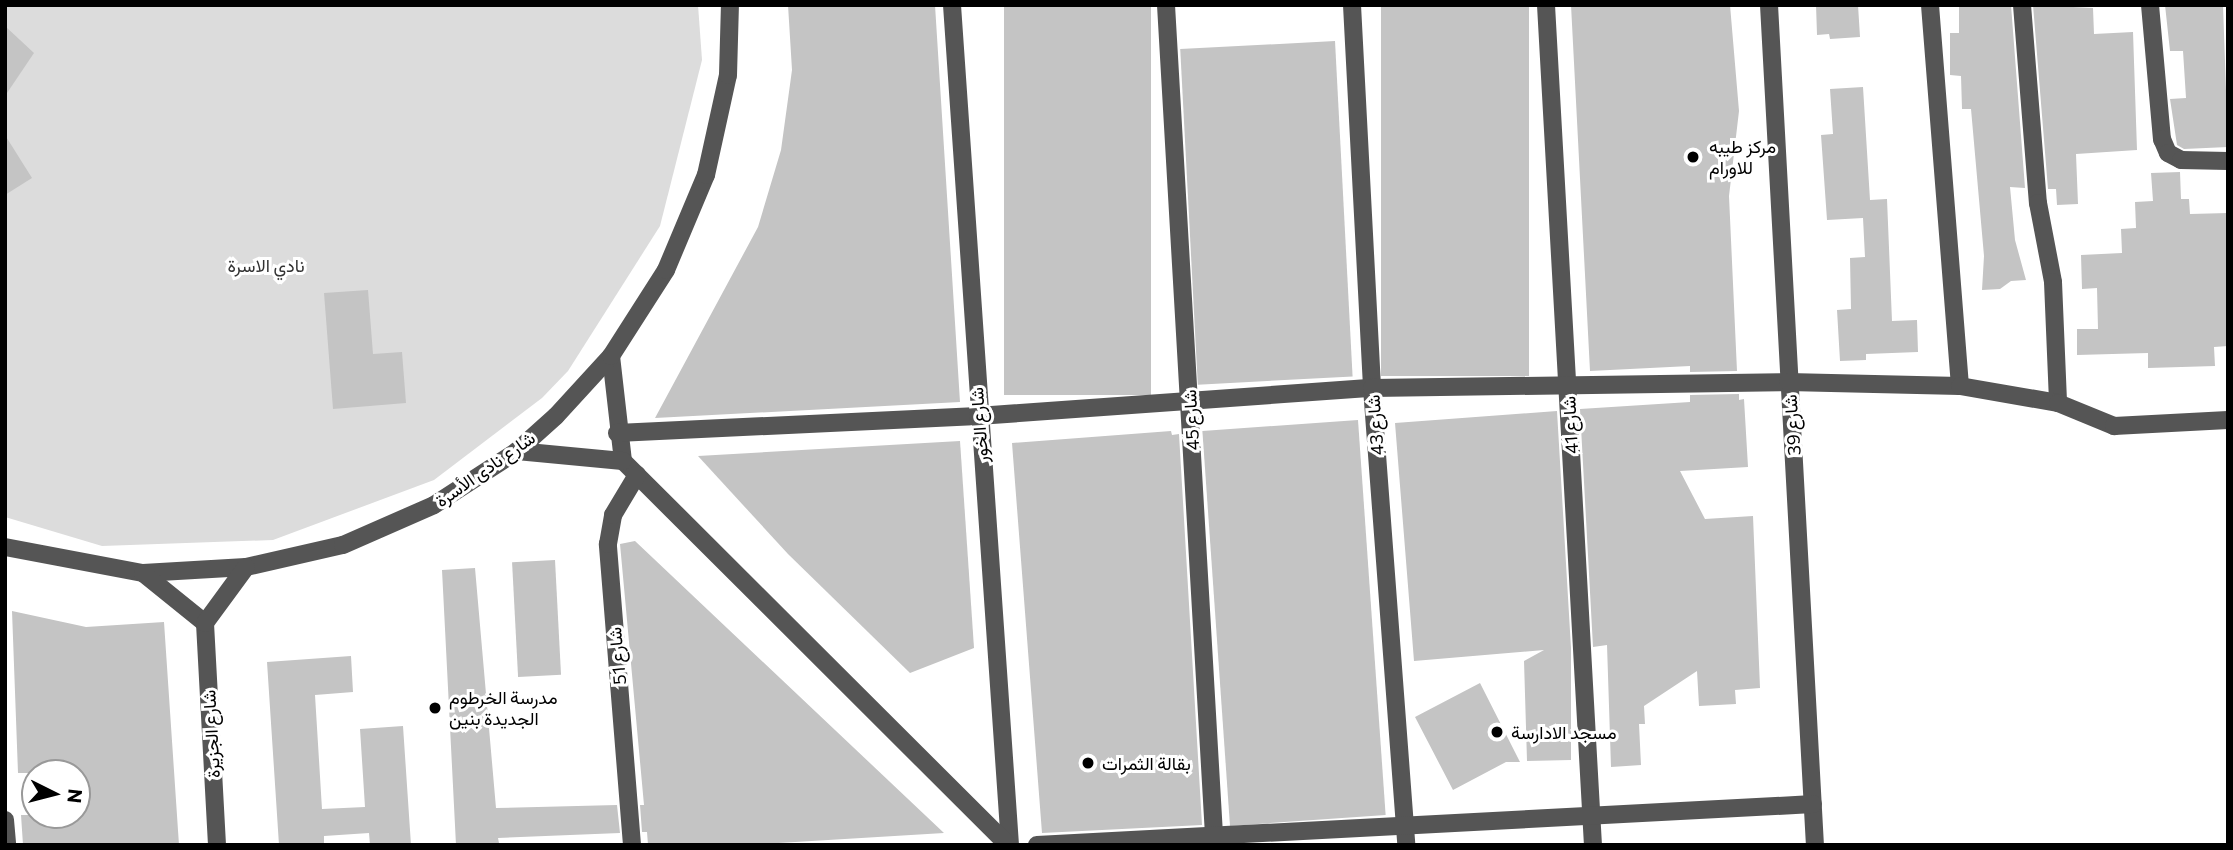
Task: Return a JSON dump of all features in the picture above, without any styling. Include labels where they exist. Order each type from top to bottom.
[{"type":"street","name":"شارع نادى الأسرة","points":[[5,547],[144,573],[246,568],[354,540],[434,505],[517,451],[556,416],[611,356],[666,270],[706,175],[728,75],[730,5]]},
{"type":"street","name":"شارع الخور","points":[[951,5],[1009,845]]},
{"type":"street","name":"شارع 45","points":[[1166,5],[1214,835]]},
{"type":"street","name":"شارع 43","points":[[1352,5],[1372,388],[1406,845]]},
{"type":"street","name":"شارع 41","points":[[1546,5],[1593,845]]},
{"type":"street","name":"شارع 39","points":[[1769,5],[1815,845]]},
{"type":"street","points":[[1930,5],[1960,386]]},
{"type":"street","points":[[2022,5],[2038,203],[2053,282],[2058,403]]},
{"type":"street","points":[[2151,5],[2162,139],[2168,153],[2181,160],[2228,161]]},
{"type":"street","points":[[611,356],[617,433],[623,461],[1009,845]]},
{"type":"street","points":[[617,433],[978,415],[1372,388],[1788,382],[1960,386],[2058,403],[2115,426],[2228,420]]},
{"type":"street","points":[[517,451],[623,461]]},
{"type":"street","name":"شارع 51","points":[[632,845],[608,544],[614,515],[637,475]]},
{"type":"street","points":[[144,573],[205,624],[246,568]]},
{"type":"street","name":"شارع الجزيرة","points":[[205,624],[217,845]]},
{"type":"street","points":[[1037,845],[1405,823],[1813,804]]},
{"type":"street","points":[[5,820],[7,845]]},
{"type":"green space","name":"نادي الاسرة","points":[[5,5],[698,5],[702,60],[660,226],[568,371],[542,398],[434,480],[273,540],[102,546],[5,517]]},
{"type":"building","points":[[788,5],[935,5],[960,402],[655,418],[758,227],[781,150],[792,70]]},
{"type":"building","points":[[1004,5],[1151,5],[1151,395],[1004,395]]},
{"type":"building","points":[[1381,5],[1529,5],[1529,376],[1381,376]]},
{"type":"building","points":[[1571,5],[1730,5],[1739,111],[1729,196],[1737,371],[1690,372],[1690,366],[1590,371]]},
{"type":"building","points":[[1816,5],[1858,5],[1860,37],[1830,39],[1829,34],[1817,35]]},
{"type":"building","points":[[1959,5],[2011,5],[2025,188],[2010,187],[2015,240],[2026,280],[2011,281],[2000,289],[1982,290],[1984,256],[1971,109],[1962,109],[1961,76],[1950,75],[1950,33],[1959,33]]},
{"type":"building","points":[[2033,5],[2093,8],[2094,34],[2133,32],[2137,150],[2076,154],[2078,204],[2057,205],[2056,189],[2048,189]]},
{"type":"building","points":[[2165,5],[2223,5],[2228,147],[2184,149],[2177,145],[2170,99],[2186,98],[2183,51],[2170,51]]},
{"type":"building","points":[[5,26],[34,53],[5,96]]},
{"type":"building","points":[[1335,41],[1353,377],[1198,385],[1180,49]]},
{"type":"building","points":[[1863,87],[1870,200],[1887,199],[1892,321],[1917,320],[1918,352],[1866,354],[1866,360],[1840,361],[1837,310],[1851,309],[1850,258],[1865,257],[1863,218],[1827,220],[1821,135],[1833,134],[1830,89]]},
{"type":"building","points":[[5,135],[32,178],[5,195]]},
{"type":"building","points":[[2180,172],[2181,199],[2189,199],[2190,214],[2228,213],[2228,346],[2214,347],[2215,366],[2148,368],[2148,353],[2077,355],[2077,329],[2098,329],[2097,288],[2082,289],[2081,255],[2122,253],[2121,229],[2136,228],[2135,202],[2153,201],[2151,173]]},
{"type":"building","points":[[368,290],[373,354],[402,352],[406,403],[333,409],[324,293]]},
{"type":"building","points":[[1739,394],[1739,400],[1744,399],[1748,467],[1680,471],[1705,519],[1753,516],[1760,688],[1735,690],[1736,704],[1699,706],[1697,671],[1644,706],[1645,724],[1639,724],[1641,765],[1611,767],[1607,645],[1593,647],[1580,409],[1690,402],[1690,395]]},
{"type":"building","points":[[1557,411],[1571,648],[1571,760],[1527,761],[1524,661],[1544,650],[1414,661],[1395,423]]},
{"type":"building","points":[[1358,420],[1386,815],[1230,826],[1202,431]]},
{"type":"building","points":[[1171,431],[1172,435],[1179,434],[1202,825],[1042,833],[1012,443]]},
{"type":"building","points":[[960,441],[974,648],[910,673],[788,554],[698,456]]},
{"type":"building","points":[[635,541],[944,833],[746,845],[648,845],[647,832],[642,832],[640,805],[644,805],[620,544]]},
{"type":"building","points":[[555,560],[561,675],[518,677],[512,562]]},
{"type":"building","points":[[475,568],[496,808],[617,805],[620,833],[498,838],[499,843],[456,845],[442,570]]},
{"type":"building","points":[[12,611],[86,627],[164,622],[179,845],[23,845],[22,829],[91,829],[91,759],[21,759],[21,773],[18,773]]},
{"type":"building","points":[[351,656],[353,692],[315,695],[322,809],[365,807],[360,729],[403,726],[411,845],[370,845],[369,833],[324,836],[324,845],[279,845],[267,662]]},
{"type":"building","name":"مسجد الادارسة","points":[[1480,683],[1520,762],[1506,762],[1453,790],[1415,717]]},
{"type":"place","name":"مركز طيبه للاورام","points":[[1693,157]]},
{"type":"place","name":"مدرسة الخرطوم الجديدة بنين","points":[[435,708]]},
{"type":"place","name":"مسجد الادارسة","points":[[1497,732]]},
{"type":"place","name":"بقالة الثمرات","points":[[1088,763]]}]
